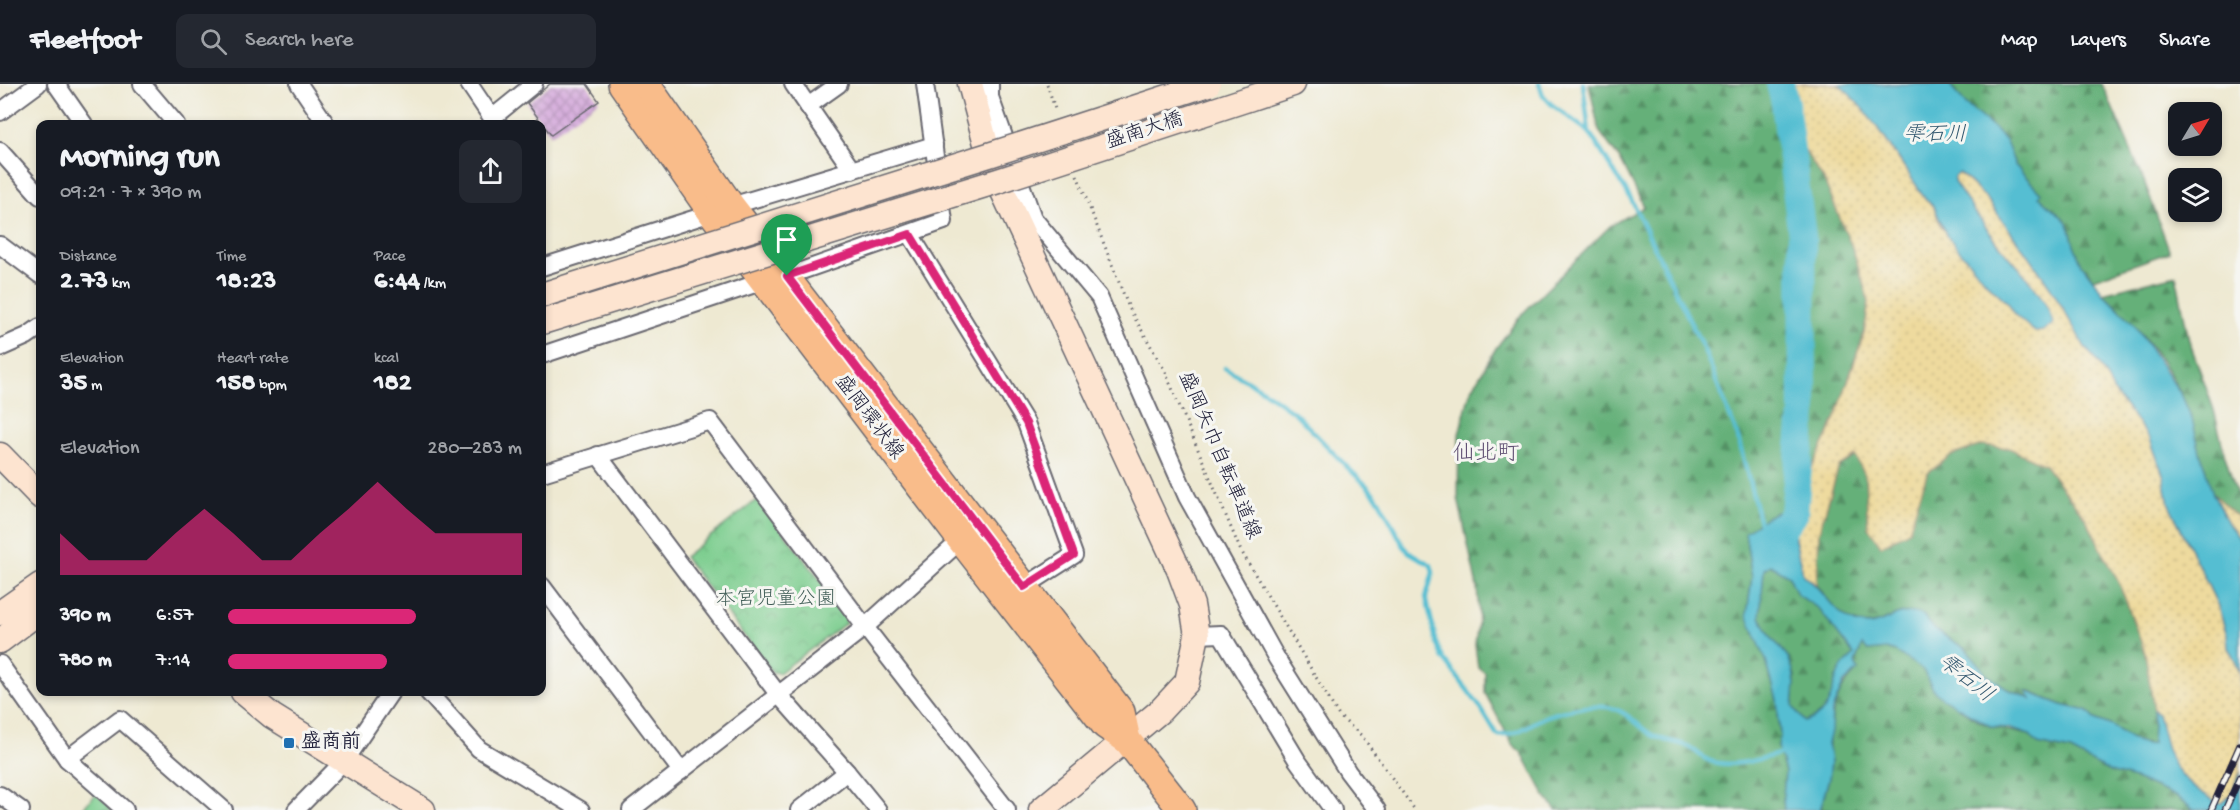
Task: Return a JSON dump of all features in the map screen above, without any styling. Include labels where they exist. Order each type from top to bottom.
[{"type":"main road","name":"盛岡環状線","points":[[622,84],[775,279],[1024,587],[1121,712],[1127,740]]},
{"type":"main road","name":"盛岡環状線","points":[[646,84],[722,210]]},
{"type":"main road","name":"盛岡環状線","points":[[775,279],[961,540],[1105,725],[1127,740],[1182,810]]},
{"type":"street","points":[[0,112],[38,84]]},
{"type":"street","points":[[56,84],[81,120]]},
{"type":"street","points":[[142,84],[173,120]]},
{"type":"street","points":[[299,84],[323,120]]},
{"type":"street","points":[[469,84],[487,120]]},
{"type":"street","points":[[488,120],[534,84]]},
{"type":"street","points":[[793,84],[852,170]]},
{"type":"street","points":[[808,106],[839,84]]},
{"type":"street","points":[[546,354],[944,221],[925,84]]},
{"type":"street","points":[[970,84],[988,155],[998,181],[1179,570],[1192,605],[1197,635],[1186,682],[1160,711],[1041,810]]},
{"type":"street","points":[[990,84],[990,97],[1033,218],[1099,297],[1187,497],[1277,659],[1348,772],[1377,810]]},
{"type":"street","name":"盛南大橋","points":[[546,294],[1208,84]]},
{"type":"street","name":"盛南大橋","points":[[546,321],[998,181],[1293,84]]},
{"type":"street","points":[[546,266],[934,145]]},
{"type":"street","points":[[0,151],[36,192]]},
{"type":"street","points":[[910,234],[1026,423],[1074,555],[1024,587]]},
{"type":"street","points":[[0,245],[36,272]]},
{"type":"street","points":[[0,348],[36,330]]},
{"type":"street","points":[[546,472],[710,421],[1006,810]]},
{"type":"street","points":[[598,455],[778,694],[878,810]]},
{"type":"street","points":[[0,457],[36,492]]},
{"type":"street","points":[[631,810],[865,627],[961,540]]},
{"type":"street","points":[[0,613],[36,588]]},
{"type":"street","points":[[546,591],[681,771]]},
{"type":"street","points":[[0,641],[36,614]]},
{"type":"street","points":[[1197,635],[1221,634],[1297,760],[1333,810]]},
{"type":"street","points":[[0,664],[67,759],[125,810]]},
{"type":"street","points":[[248,696],[272,716],[423,810]]},
{"type":"street","points":[[296,810],[344,761],[388,696]]},
{"type":"street","points":[[432,696],[479,749],[581,810]]},
{"type":"street","points":[[67,759],[120,719],[224,810]]},
{"type":"street","points":[[799,810],[847,772]]},
{"type":"street","points":[[0,795],[21,810]]},
{"type":"path","points":[[1047,84],[1058,116]]},
{"type":"path","name":"盛岡矢巾自転車道線","points":[[1075,170],[1129,308],[1164,369],[1240,549],[1339,716],[1362,736],[1415,810]]},
{"type":"green space","points":[[1589,84],[1785,84],[1790,100],[1795,136],[1824,180],[1852,247],[1869,302],[1864,333],[1835,420],[1811,470],[1799,506],[1788,492],[1786,494],[1790,508],[1787,514],[1772,514],[1745,532],[1752,577],[1747,615],[1766,660],[1777,700],[1780,735],[1778,747],[1785,772],[1784,810],[1556,810],[1545,796],[1522,753],[1512,744],[1485,693],[1485,673],[1478,667],[1475,644],[1479,615],[1477,587],[1458,498],[1459,434],[1470,393],[1496,348],[1521,315],[1610,226],[1644,207],[1621,161],[1599,131]]},
{"type":"green space","points":[[1949,84],[2102,84],[2143,178],[2170,252],[2093,279],[2082,265],[2066,221],[2039,196],[2041,193],[2015,165],[2006,142],[1995,129],[1966,105]]},
{"type":"green space","points":[[2176,275],[2189,340],[2214,410],[2240,503],[2240,519],[2219,500],[2209,485],[2191,418],[2166,368],[2129,319],[2103,293]]},
{"type":"green space","points":[[1982,445],[2009,448],[2045,465],[2086,519],[2120,585],[2145,653],[2154,710],[2152,745],[2136,742],[2112,726],[2095,719],[2087,711],[2062,705],[2028,691],[2032,699],[2010,690],[1987,675],[1966,649],[1935,630],[1923,615],[1904,613],[1877,623],[1858,623],[1842,614],[1817,585],[1819,532],[1839,466],[1856,456],[1865,475],[1868,527],[1921,492],[1927,474],[1936,465],[1950,456]]},
{"type":"green space","name":"本宮児童公園","points":[[758,499],[846,613],[846,623],[779,673],[772,672],[684,557]]},
{"type":"green space","points":[[1770,565],[1789,576],[1797,594],[1819,609],[1854,655],[1839,672],[1828,705],[1805,722],[1793,707],[1795,676],[1788,657],[1772,638],[1760,617],[1764,569]]},
{"type":"green space","points":[[1862,645],[1868,651],[1886,649],[1908,659],[1923,670],[1935,692],[1979,721],[1992,727],[2030,735],[2038,744],[2071,751],[2110,772],[2138,780],[2177,797],[2193,810],[1820,810],[1830,770],[1829,744],[1833,711],[1844,686],[1858,670],[1855,663]]},
{"type":"green space","points":[[96,794],[114,810],[81,810]]},
{"type":"sand","points":[[1785,84],[1839,84],[1861,104],[1925,198],[1934,207],[1941,226],[1987,283],[2008,303],[2014,314],[2032,284],[1972,211],[1954,182],[1954,177],[1959,173],[1987,199],[2051,288],[2085,347],[2100,365],[2114,392],[2150,439],[2164,477],[2169,504],[2218,606],[2227,635],[2228,648],[2240,673],[2240,773],[2231,795],[2220,804],[2187,781],[2169,757],[2159,718],[2154,710],[2145,653],[2120,585],[2086,519],[2045,465],[2009,448],[1982,445],[1950,456],[1927,474],[1909,531],[1881,546],[1868,527],[1865,475],[1855,456],[1839,466],[1819,532],[1817,585],[1803,576],[1791,521],[1804,509],[1799,506],[1811,470],[1835,420],[1864,333],[1869,302],[1852,247],[1824,180],[1795,136],[1790,100]]},
{"type":"sand","points":[[2213,494],[2240,519],[2240,539],[2229,525]]},
{"type":"water","name":"雫石川","points":[[1839,84],[1949,84],[1966,105],[1995,129],[2006,142],[2015,165],[2041,193],[2039,196],[2066,221],[2082,265],[2103,293],[2134,324],[2182,396],[2192,419],[2213,494],[2229,525],[2240,539],[2240,673],[2228,648],[2227,635],[2218,606],[2169,504],[2164,477],[2150,439],[2114,392],[2100,365],[2085,347],[2051,288],[1987,199],[1960,173],[1954,177],[1954,182],[1975,213],[2045,303],[2053,324],[2043,331],[2035,332],[2014,314],[2008,303],[1987,283],[1948,237],[1934,207],[1925,198],[1875,124]]},
{"type":"water","name":"雫石川","points":[[1788,492],[1804,509],[1791,522],[1803,575],[1848,619],[1868,625],[1906,612],[1923,615],[1935,630],[1966,649],[1987,675],[2010,690],[2031,699],[2026,691],[2062,705],[2087,711],[2095,719],[2145,745],[2152,744],[2154,710],[2158,714],[2170,758],[2183,777],[2204,794],[2220,804],[2231,795],[2240,773],[2240,810],[2194,810],[2177,797],[2138,780],[2110,772],[2071,751],[2038,744],[2030,735],[2008,728],[1992,727],[1935,692],[1923,670],[1896,652],[1886,649],[1868,651],[1862,645],[1855,663],[1858,670],[1844,683],[1832,710],[1828,743],[1831,762],[1820,810],[1784,810],[1785,772],[1778,747],[1780,735],[1777,700],[1766,660],[1747,615],[1752,577],[1745,532],[1772,514],[1777,512],[1787,514],[1790,508],[1786,494]],"holes":[[[1770,565],[1789,576],[1797,594],[1819,609],[1854,655],[1842,667],[1823,712],[1805,722],[1793,707],[1795,684],[1788,657],[1772,638],[1760,617],[1764,569]]]},
{"type":"building","points":[[550,84],[587,84],[599,101],[551,135],[546,128],[546,120],[540,120],[527,103]]},
{"type":"waterway","points":[[1539,84],[1543,95],[1551,104],[1589,132],[1631,199],[1704,350],[1737,434],[1761,527]]},
{"type":"waterway","points":[[1583,84],[1589,132]]},
{"type":"waterway","name":"雫石川","points":[[1778,536],[1794,513],[1803,413],[1802,236],[1785,103],[1780,84]]},
{"type":"waterway","points":[[1225,368],[1261,389],[1295,413],[1379,500],[1409,552],[1431,565],[1433,572],[1426,597],[1437,645],[1443,658],[1480,707],[1497,735],[1517,732],[1547,716],[1576,708],[1606,707],[1619,711],[1652,735],[1687,746],[1710,761],[1738,763],[1786,752]]},
{"type":"railway","points":[[2211,810],[2240,745]]},
{"type":"railway","points":[[2225,810],[2240,777]]},
{"type":"place","name":"盛商前","points":[[289,743]]},
{"type":"district","name":"仙北町","points":[[1486,455]]},
{"type":"route","points":[[910,234],[1026,423],[1074,555],[1024,587],[787,276],[910,234]]}]
